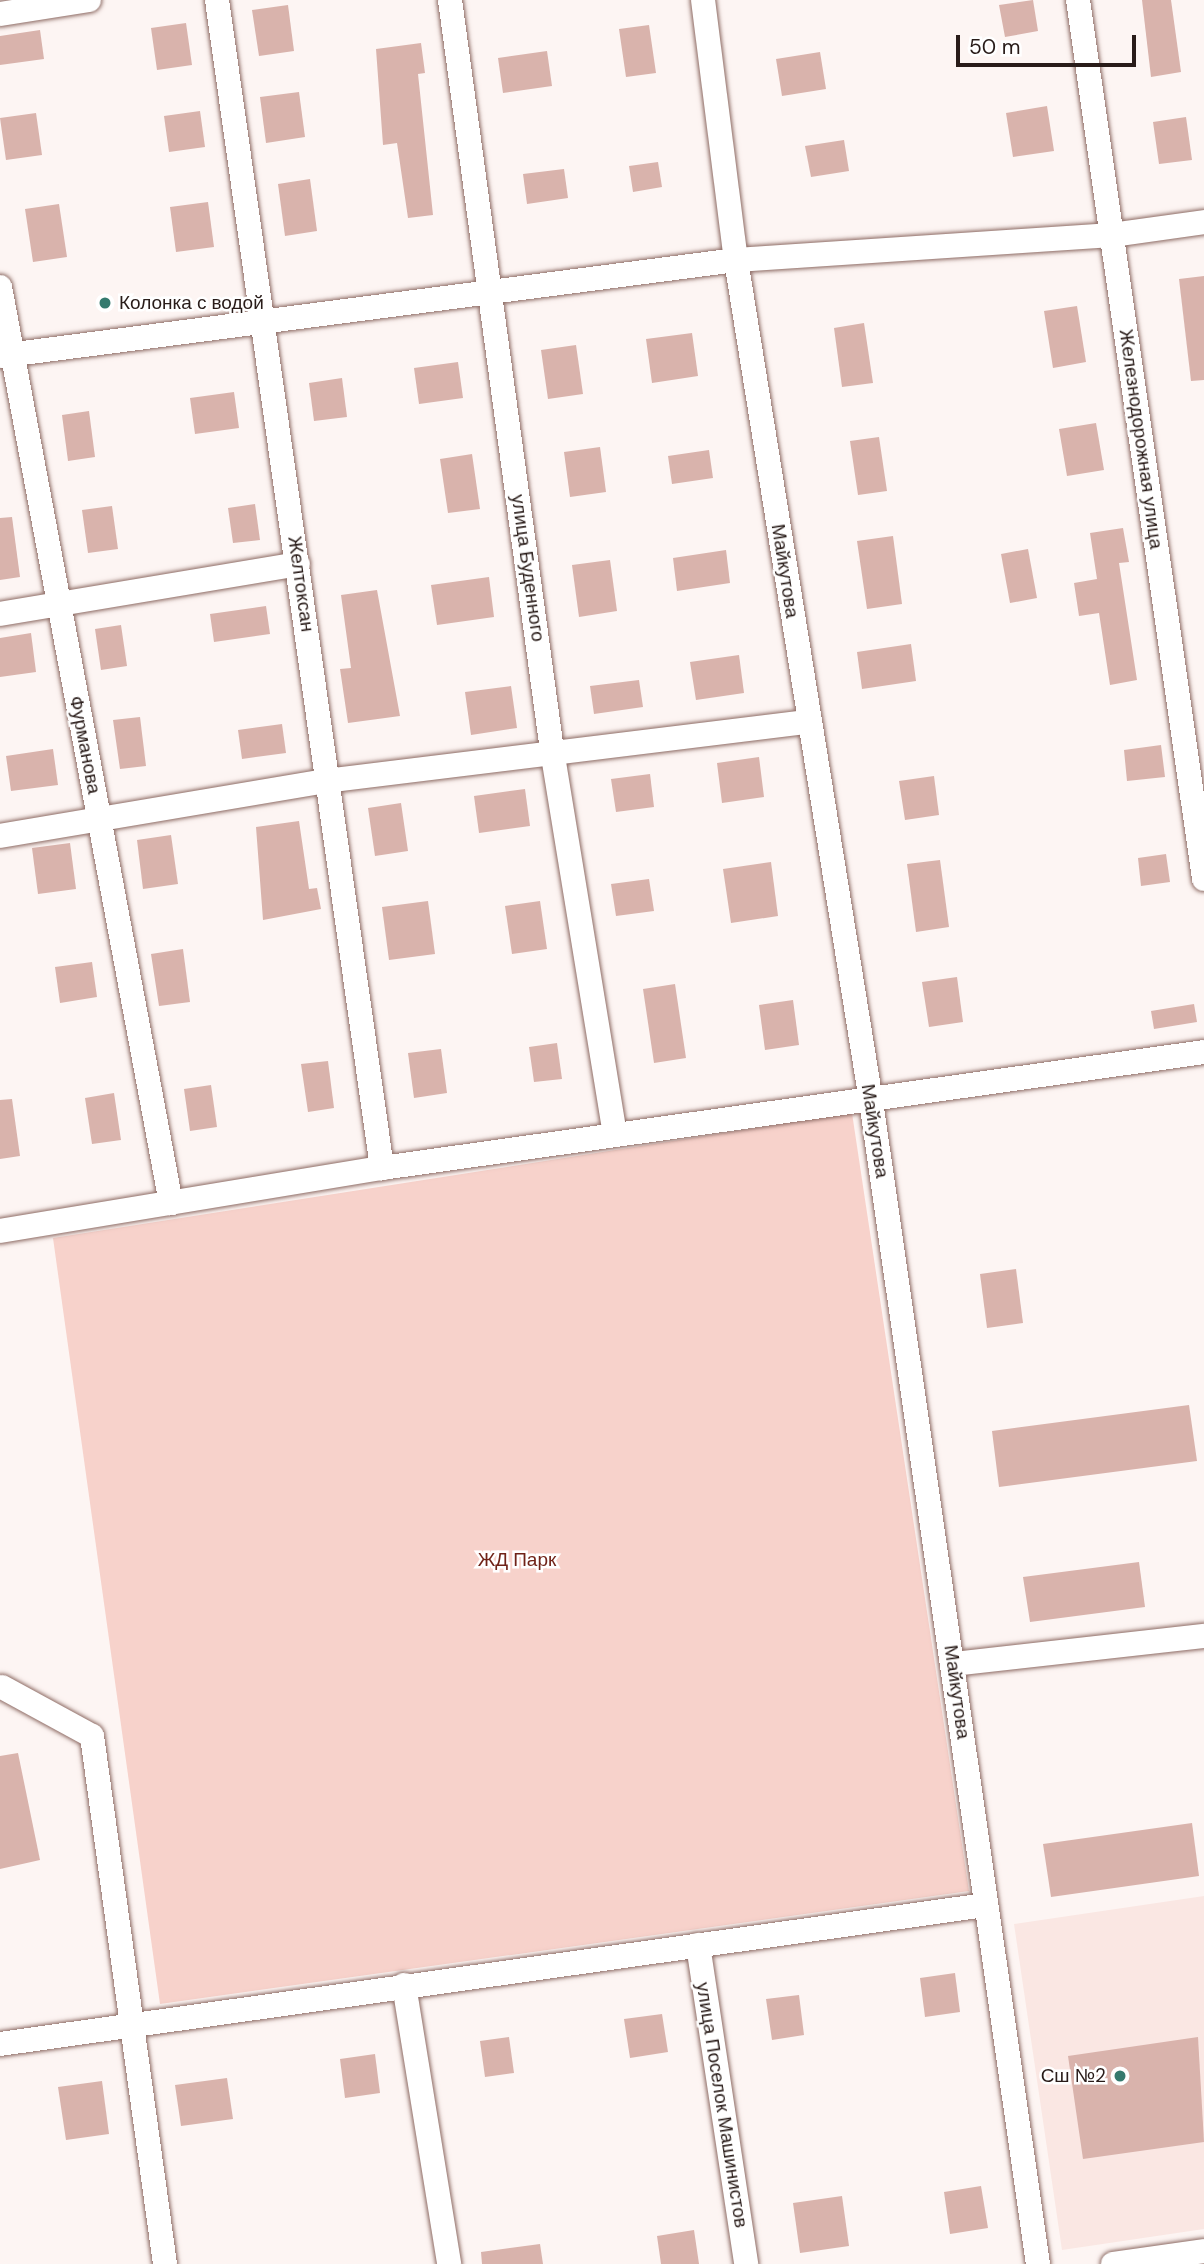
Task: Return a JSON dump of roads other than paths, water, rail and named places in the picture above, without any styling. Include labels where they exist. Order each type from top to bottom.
[{"type":"street","points":[[0,14],[89,0]]},
{"type":"street","name":"Желтоксан","points":[[218,0],[383,1168]]},
{"type":"street","name":"улица Буденного","points":[[450,0],[552,750],[615,1134]]},
{"type":"street","name":"Майкутова","points":[[703,0],[736,260],[808,722],[871,1101],[1038,2264]]},
{"type":"street","name":"Железнодорожная улица","points":[[1078,0],[1204,879]]},
{"type":"street","points":[[6,355],[492,296],[736,260],[1112,235],[1204,222]]},
{"type":"street","name":"Фурманова","points":[[0,287],[6,355],[58,603],[171,1203]]},
{"type":"street","points":[[0,614],[298,564]]},
{"type":"street","points":[[0,836],[327,781],[552,750],[808,722]]},
{"type":"street","points":[[0,1231],[383,1168],[1204,1052]]},
{"type":"street","points":[[953,1664],[1204,1636]]},
{"type":"street","points":[[2,1688],[92,1736],[165,2264]]},
{"type":"street","points":[[0,2044],[985,1905]]},
{"type":"street","name":"улица Поселок Машинистов","points":[[698,1945],[746,2264]]},
{"type":"street","points":[[404,1985],[449,2264]]},
{"type":"street","points":[[1113,2264],[1204,2251]]},
{"type":"place","name":"Колонка с водой","points":[[105,303]]},
{"type":"place","name":"Сш №2","points":[[1120,2076]]},
{"type":"park label","name":"ЖД Парк","points":[[517,1560]]}]
